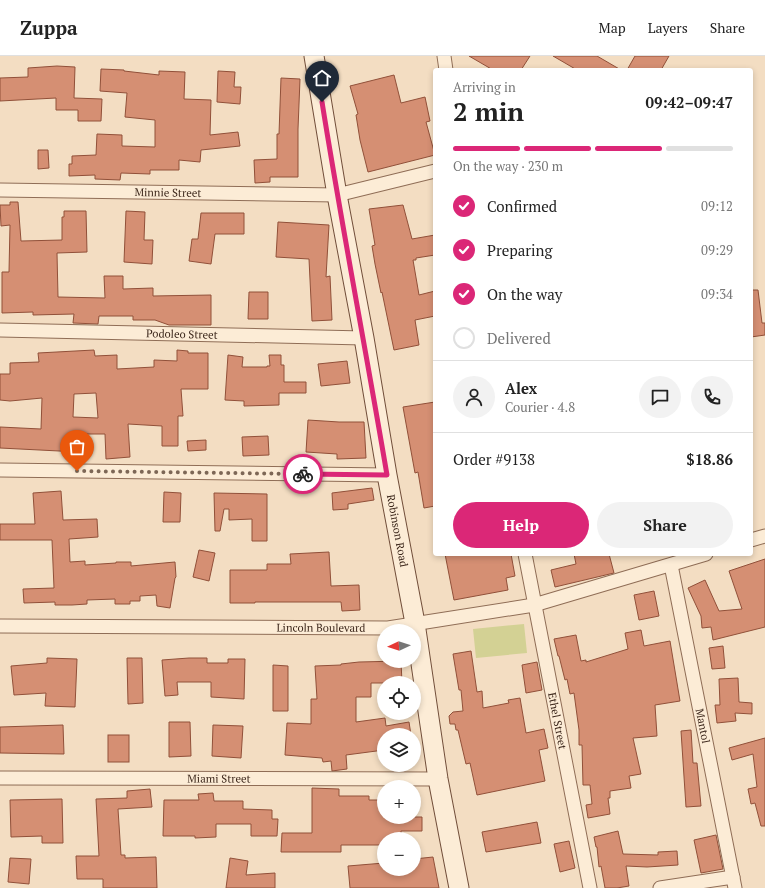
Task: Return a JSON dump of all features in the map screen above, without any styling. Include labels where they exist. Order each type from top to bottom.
[{"type":"main road","name":"Robinson Road","points":[[314,56],[336,195],[364,338],[387,475],[415,623],[438,779],[459,888]]},
{"type":"street","points":[[444,56],[446,68]]},
{"type":"street","name":"Minnie Street","points":[[0,190],[336,195],[433,171]]},
{"type":"street","name":"Podoleo Street","points":[[0,330],[364,338]]},
{"type":"street","points":[[0,470],[387,475]]},
{"type":"street","points":[[753,539],[765,536]]},
{"type":"street","name":"Ethel Street","points":[[525,556],[590,888]]},
{"type":"street","name":"Lincoln Boulevard","points":[[0,626],[388,628],[534,605],[699,556]]},
{"type":"street","name":"Mantol","points":[[670,565],[734,882]]},
{"type":"street","name":"Miami Street","points":[[0,778],[438,779]]},
{"type":"street","points":[[660,888],[734,882]]},
{"type":"shaded area","points":[[524,624],[527,653],[476,658],[473,629]]},
{"type":"building","points":[[469,56],[530,56],[522,68],[490,68]]},
{"type":"building","points":[[553,56],[597,56],[618,68],[574,68]]},
{"type":"building","points":[[635,56],[669,56],[662,68],[628,68]]},
{"type":"building","points":[[57,66],[75,67],[74,98],[102,99],[101,121],[78,121],[78,110],[56,110],[56,98],[0,101],[0,78],[28,77],[28,68]]},
{"type":"building","points":[[101,69],[124,70],[159,75],[159,71],[185,72],[184,99],[211,100],[210,135],[238,132],[240,146],[201,150],[200,162],[179,160],[179,170],[150,170],[150,174],[121,173],[120,180],[95,179],[95,175],[69,176],[69,164],[72,164],[72,156],[96,155],[97,134],[122,135],[122,146],[155,147],[155,120],[125,117],[127,93],[100,91]]},
{"type":"building","points":[[218,71],[235,72],[234,87],[241,87],[240,104],[217,102]]},
{"type":"building","points":[[394,75],[401,103],[425,97],[430,121],[426,122],[433,148],[433,156],[368,172],[360,140],[356,115],[358,114],[350,86]]},
{"type":"building","points":[[281,78],[300,79],[298,177],[270,177],[270,182],[255,183],[254,160],[277,159],[277,134],[279,134]]},
{"type":"building","points":[[38,150],[48,150],[49,168],[38,169]]},
{"type":"building","points":[[10,202],[18,202],[21,241],[62,240],[62,217],[64,217],[64,211],[86,211],[87,252],[57,253],[58,297],[105,298],[104,276],[123,276],[123,289],[153,288],[153,296],[211,295],[211,325],[169,325],[155,320],[133,320],[133,316],[99,316],[98,324],[73,323],[74,314],[33,315],[33,312],[2,313],[2,272],[9,272],[10,225],[1,226],[0,205],[10,205]]},
{"type":"building","points":[[403,205],[412,239],[433,235],[433,255],[416,258],[416,260],[413,260],[419,295],[433,292],[433,316],[415,320],[419,345],[394,350],[375,264],[372,246],[375,245],[369,209]]},
{"type":"building","points":[[126,211],[145,212],[144,240],[153,240],[152,264],[124,262]]},
{"type":"building","points":[[201,213],[244,213],[244,234],[215,234],[211,264],[189,261],[192,239],[198,239]]},
{"type":"building","points":[[278,222],[329,225],[326,277],[330,276],[332,320],[312,321],[309,259],[276,257]]},
{"type":"building","points":[[753,290],[758,290],[762,323],[765,323],[765,335],[753,337]]},
{"type":"building","points":[[249,292],[268,292],[268,319],[248,319]]},
{"type":"building","points":[[94,350],[95,356],[117,355],[117,369],[154,367],[154,360],[177,361],[177,350],[188,351],[188,353],[208,353],[208,389],[181,389],[183,416],[178,416],[178,446],[162,446],[162,426],[128,424],[130,457],[106,459],[105,434],[80,434],[79,452],[0,448],[0,427],[41,429],[42,398],[10,401],[0,400],[0,374],[10,374],[10,363],[39,362],[38,353]],"holes":[[[96,393],[98,418],[73,417],[74,394]]]},
{"type":"building","points":[[228,355],[243,357],[242,367],[267,367],[270,366],[269,355],[281,355],[281,365],[284,365],[284,382],[306,382],[306,393],[279,393],[279,405],[244,406],[244,401],[225,400]]},
{"type":"building","points":[[347,361],[350,383],[321,386],[318,364]]},
{"type":"building","points":[[433,402],[433,506],[424,508],[418,472],[415,473],[403,407]]},
{"type":"building","points":[[308,420],[364,422],[366,458],[337,459],[337,454],[306,452]]},
{"type":"building","points":[[268,436],[269,455],[243,456],[242,437]]},
{"type":"building","points":[[206,440],[206,450],[188,451],[187,441]]},
{"type":"building","points":[[372,488],[374,500],[348,504],[348,509],[333,510],[332,493]]},
{"type":"building","points":[[61,491],[63,520],[97,519],[98,537],[69,539],[70,562],[85,561],[85,565],[131,562],[131,566],[175,562],[176,577],[170,608],[157,606],[156,595],[140,596],[140,601],[130,601],[130,604],[115,604],[115,599],[87,600],[87,604],[72,605],[55,605],[55,602],[24,603],[23,589],[54,588],[52,540],[0,540],[0,524],[35,524],[33,493]]},
{"type":"building","points":[[164,492],[181,493],[180,522],[163,522]]},
{"type":"building","points":[[214,493],[267,494],[267,541],[252,541],[252,519],[229,520],[229,509],[224,509],[220,531],[215,531]]},
{"type":"building","points":[[199,550],[215,553],[209,581],[193,577]]},
{"type":"building","points":[[329,552],[331,586],[359,585],[360,610],[342,611],[341,602],[230,603],[230,570],[267,570],[267,564],[291,564],[290,554]]},
{"type":"building","points":[[445,556],[511,556],[515,576],[506,578],[508,590],[454,600]]},
{"type":"building","points":[[574,556],[610,556],[614,573],[555,587],[551,570],[576,564]]},
{"type":"building","points":[[765,559],[765,627],[713,640],[711,627],[702,628],[701,616],[688,588],[705,580],[719,611],[742,609],[729,571]]},
{"type":"building","points":[[654,591],[659,616],[639,620],[634,595]]},
{"type":"building","points":[[641,630],[644,646],[670,641],[680,701],[655,705],[657,736],[633,738],[641,774],[629,776],[631,788],[610,791],[610,798],[608,798],[610,814],[588,818],[586,805],[592,804],[590,785],[583,785],[582,745],[579,745],[579,730],[574,693],[570,694],[567,679],[565,680],[554,639],[576,635],[581,661],[586,660],[586,662],[628,649],[625,633]]},
{"type":"building","points":[[723,646],[725,668],[712,669],[709,648]]},
{"type":"building","points":[[471,651],[477,692],[482,691],[483,708],[509,703],[508,700],[520,698],[526,733],[544,729],[548,748],[539,750],[545,781],[477,795],[470,763],[466,764],[458,730],[456,730],[455,724],[450,724],[449,716],[453,712],[463,711],[461,690],[459,690],[453,654]]},
{"type":"building","points":[[47,658],[77,659],[75,707],[45,706],[46,693],[14,695],[11,666],[47,663]]},
{"type":"building","points":[[127,658],[142,658],[143,703],[128,704]]},
{"type":"building","points":[[207,658],[207,663],[228,663],[228,659],[245,659],[244,699],[211,697],[211,682],[177,682],[178,695],[165,696],[162,660]]},
{"type":"building","points":[[359,662],[377,662],[377,668],[401,668],[402,676],[377,676],[377,683],[371,683],[371,697],[356,697],[356,722],[377,719],[385,720],[386,726],[409,722],[410,728],[377,728],[377,751],[346,755],[347,769],[332,771],[331,761],[323,762],[322,758],[285,755],[287,723],[311,724],[311,699],[317,699],[315,666],[341,665]]},
{"type":"building","points":[[537,662],[542,690],[526,693],[522,665]]},
{"type":"building","points":[[273,665],[288,666],[288,711],[273,711]]},
{"type":"building","points":[[738,678],[739,702],[752,703],[752,714],[735,713],[736,721],[717,723],[715,705],[720,705],[719,679]]},
{"type":"building","points":[[169,722],[190,722],[191,756],[169,757]]},
{"type":"building","points":[[63,725],[64,754],[0,753],[0,727]]},
{"type":"building","points":[[213,725],[243,726],[241,758],[212,756]]},
{"type":"building","points":[[691,730],[693,763],[697,763],[701,806],[686,807],[681,731]]},
{"type":"building","points":[[108,735],[129,735],[129,762],[108,762]]},
{"type":"building","points":[[765,738],[765,826],[761,826],[755,803],[751,804],[748,789],[757,787],[753,754],[732,760],[729,748]]},
{"type":"building","points":[[312,788],[339,789],[339,796],[369,796],[369,800],[377,800],[377,824],[421,824],[422,817],[422,831],[377,832],[377,845],[341,845],[341,852],[281,852],[282,833],[312,833]]},
{"type":"building","points":[[150,789],[152,807],[118,809],[121,855],[125,855],[125,858],[156,857],[157,888],[103,888],[103,879],[77,879],[76,856],[99,856],[96,799],[127,798],[127,791]]},
{"type":"building","points":[[213,793],[214,801],[243,801],[243,809],[272,810],[272,819],[278,819],[277,836],[251,836],[251,824],[216,824],[216,837],[195,838],[195,836],[163,836],[164,800],[199,800],[198,794]]},
{"type":"building","points":[[62,799],[63,843],[42,843],[42,836],[11,837],[10,800]]},
{"type":"building","points":[[537,822],[541,843],[486,852],[482,832]]},
{"type":"building","points":[[618,831],[623,854],[658,855],[658,852],[677,851],[678,865],[647,867],[626,866],[629,886],[605,888],[601,866],[599,867],[597,847],[594,837]]},
{"type":"building","points":[[716,835],[723,869],[701,873],[694,840]]},
{"type":"building","points":[[569,841],[575,868],[560,872],[554,844]]},
{"type":"building","points":[[433,857],[439,888],[350,888],[348,866],[377,864],[377,876],[421,876],[421,858]]},
{"type":"building","points":[[10,858],[31,859],[29,884],[8,882]]},
{"type":"building","points":[[230,858],[248,861],[246,875],[275,873],[275,888],[226,888]]},
{"type":"way so far","points":[[77,471],[303,474]]},
{"type":"route","points":[[303,474],[387,475],[364,338],[336,195],[322,102]]}]
